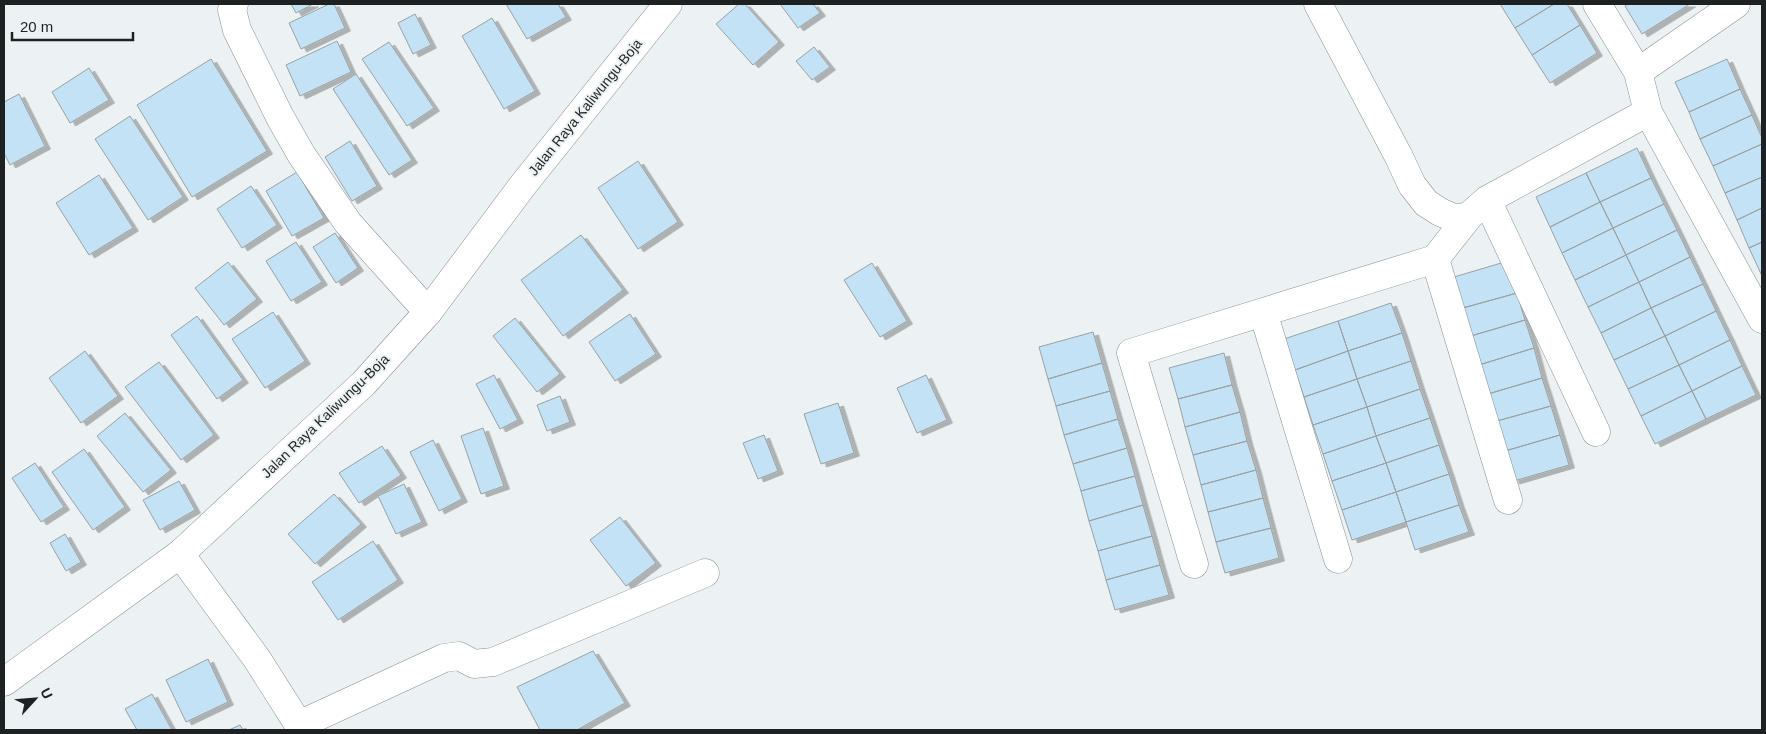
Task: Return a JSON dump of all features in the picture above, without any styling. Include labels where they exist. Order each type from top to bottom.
[{"type":"street","points":[[234,4],[232,10],[237,30],[280,117],[301,154],[348,223],[428,312]]},
{"type":"street","name":"Jalan Raya Kaliwungu-Boja","points":[[4,682],[180,554],[364,383],[428,312],[523,185],[668,4]]},
{"type":"street","points":[[1318,4],[1412,185],[1426,203],[1456,219],[1648,112]]},
{"type":"street","points":[[1597,4],[1638,72],[1648,112],[1762,319]]},
{"type":"street","points":[[1638,72],[1736,4]]},
{"type":"street","points":[[1194,564],[1131,353],[1435,259],[1478,208]]},
{"type":"street","points":[[1478,208],[1596,432]]},
{"type":"street","points":[[1435,259],[1508,500]]},
{"type":"street","points":[[1262,312],[1338,559]]},
{"type":"street","points":[[180,554],[257,659],[300,728],[444,658],[459,656],[474,664],[493,662],[705,573]]},
{"type":"building","points":[[291,4],[313,4],[296,13]]},
{"type":"building","points":[[329,4],[334,4],[345,28],[301,49],[289,23]]},
{"type":"building","points":[[506,4],[558,4],[566,17],[527,39]]},
{"type":"building","points":[[739,4],[745,4],[779,42],[753,65],[716,24]]},
{"type":"building","points":[[780,4],[813,4],[820,13],[798,28]]},
{"type":"building","points":[[1500,4],[1554,4],[1515,28]]},
{"type":"building","points":[[1554,4],[1567,4],[1580,25],[1532,55],[1515,28]]},
{"type":"building","points":[[1628,4],[1690,4],[1642,34],[1625,6]]},
{"type":"building","points":[[415,14],[431,45],[413,54],[398,23]]},
{"type":"building","points":[[492,18],[535,91],[504,109],[462,36]]},
{"type":"building","points":[[1580,25],[1597,53],[1550,83],[1532,55]]},
{"type":"building","points":[[337,41],[351,72],[300,96],[286,65]]},
{"type":"building","points":[[389,42],[434,108],[407,126],[362,59]]},
{"type":"building","points":[[814,47],[830,67],[812,80],[796,61]]},
{"type":"building","points":[[211,59],[267,151],[192,197],[137,105]]},
{"type":"building","points":[[1727,59],[1740,89],[1689,112],[1675,82]]},
{"type":"building","points":[[89,68],[109,100],[70,123],[52,92]]},
{"type":"building","points":[[356,74],[412,160],[389,175],[333,89]]},
{"type":"building","points":[[1740,89],[1752,115],[1700,139],[1689,112]]},
{"type":"building","points":[[19,94],[45,146],[10,165],[4,153],[4,102]]},
{"type":"building","points":[[1752,115],[1762,138],[1762,144],[1713,166],[1700,139]]},
{"type":"building","points":[[130,116],[183,197],[148,220],[95,139]]},
{"type":"building","points":[[350,141],[377,186],[352,201],[325,157]]},
{"type":"building","points":[[1762,144],[1762,177],[1725,193],[1713,166]]},
{"type":"building","points":[[1637,148],[1651,178],[1600,202],[1586,173]]},
{"type":"building","points":[[638,161],[678,222],[638,249],[598,188]]},
{"type":"building","points":[[297,172],[324,218],[292,236],[266,191]]},
{"type":"building","points":[[1586,173],[1600,202],[1550,227],[1536,197]]},
{"type":"building","points":[[99,175],[133,228],[89,255],[56,203]]},
{"type":"building","points":[[1762,177],[1762,208],[1737,220],[1725,193]]},
{"type":"building","points":[[1651,178],[1664,204],[1613,228],[1600,202]]},
{"type":"building","points":[[251,186],[277,225],[242,248],[217,209]]},
{"type":"building","points":[[1600,202],[1613,228],[1562,253],[1550,227]]},
{"type":"building","points":[[1664,204],[1677,230],[1626,255],[1613,228]]},
{"type":"building","points":[[1762,208],[1762,242],[1749,248],[1737,220]]},
{"type":"building","points":[[1613,228],[1626,255],[1575,280],[1562,253]]},
{"type":"building","points":[[1677,230],[1690,257],[1639,282],[1626,255]]},
{"type":"building","points":[[335,233],[358,268],[336,283],[313,247]]},
{"type":"building","points":[[581,235],[623,290],[563,336],[521,280]]},
{"type":"building","points":[[296,242],[322,282],[291,301],[266,261]]},
{"type":"building","points":[[1762,242],[1762,276],[1749,248]]},
{"type":"building","points":[[1626,255],[1639,282],[1588,307],[1575,280]]},
{"type":"building","points":[[1690,257],[1703,284],[1651,308],[1639,282]]},
{"type":"building","points":[[1508,261],[1517,293],[1463,308],[1454,277]]},
{"type":"building","points":[[228,262],[257,299],[224,325],[195,288]]},
{"type":"building","points":[[872,263],[907,321],[880,337],[844,280]]},
{"type":"building","points":[[1639,282],[1651,308],[1601,333],[1588,307]]},
{"type":"building","points":[[1703,284],[1716,311],[1665,336],[1651,308]]},
{"type":"building","points":[[1517,293],[1525,320],[1471,336],[1463,308]]},
{"type":"building","points":[[1391,303],[1402,333],[1348,351],[1338,321]]},
{"type":"building","points":[[1651,308],[1665,336],[1614,360],[1601,333]]},
{"type":"building","points":[[1716,311],[1730,340],[1679,365],[1665,336]]},
{"type":"building","points":[[273,312],[305,361],[265,388],[232,339]]},
{"type":"building","points":[[630,314],[656,354],[615,381],[589,342]]},
{"type":"building","points":[[197,316],[243,380],[217,399],[171,335]]},
{"type":"building","points":[[515,318],[560,374],[537,392],[493,336]]},
{"type":"building","points":[[1525,320],[1534,348],[1479,365],[1471,336]]},
{"type":"building","points":[[1338,321],[1348,351],[1295,370],[1284,339]]},
{"type":"building","points":[[1093,332],[1102,363],[1048,379],[1039,347]]},
{"type":"building","points":[[1402,333],[1411,361],[1357,379],[1348,351]]},
{"type":"building","points":[[1665,336],[1679,365],[1628,389],[1614,360]]},
{"type":"building","points":[[1730,340],[1742,366],[1692,391],[1679,365]]},
{"type":"building","points":[[1534,348],[1542,378],[1488,394],[1479,365]]},
{"type":"building","points":[[85,351],[118,396],[81,423],[49,378]]},
{"type":"building","points":[[1348,351],[1357,379],[1304,397],[1295,370]]},
{"type":"building","points":[[1224,353],[1232,385],[1178,399],[1169,368]]},
{"type":"building","points":[[1411,361],[1420,389],[1367,407],[1357,379]]},
{"type":"building","points":[[159,362],[214,435],[181,460],[125,387]]},
{"type":"building","points":[[1102,363],[1110,391],[1056,406],[1048,379]]},
{"type":"building","points":[[1679,365],[1692,391],[1641,416],[1628,389]]},
{"type":"building","points":[[1742,366],[1756,395],[1706,419],[1692,391]]},
{"type":"building","points":[[494,375],[518,420],[500,429],[476,384]]},
{"type":"building","points":[[926,375],[947,420],[917,433],[897,388]]},
{"type":"building","points":[[1542,378],[1551,406],[1497,421],[1488,394]]},
{"type":"building","points":[[1357,379],[1367,407],[1313,425],[1304,397]]},
{"type":"building","points":[[1232,385],[1240,412],[1185,427],[1178,399]]},
{"type":"building","points":[[1420,389],[1430,418],[1376,436],[1367,407]]},
{"type":"building","points":[[1110,391],[1118,419],[1064,435],[1056,406]]},
{"type":"building","points":[[1692,391],[1706,419],[1655,444],[1641,416]]},
{"type":"building","points":[[560,396],[570,422],[547,431],[537,405]]},
{"type":"building","points":[[838,403],[854,453],[821,464],[804,414]]},
{"type":"building","points":[[1551,406],[1560,435],[1505,451],[1497,421]]},
{"type":"building","points":[[1367,407],[1376,436],[1323,454],[1313,425]]},
{"type":"building","points":[[1240,412],[1247,441],[1193,455],[1185,427]]},
{"type":"building","points":[[125,413],[171,470],[143,492],[97,436]]},
{"type":"building","points":[[1430,418],[1439,445],[1386,463],[1376,436]]},
{"type":"building","points":[[1118,419],[1127,448],[1073,464],[1064,435]]},
{"type":"building","points":[[483,428],[504,486],[481,494],[461,436]]},
{"type":"building","points":[[764,435],[778,471],[758,479],[743,443]]},
{"type":"building","points":[[1560,435],[1569,465],[1514,481],[1505,451]]},
{"type":"building","points":[[1376,436],[1386,463],[1332,481],[1323,454]]},
{"type":"building","points":[[433,440],[462,499],[439,511],[410,452]]},
{"type":"building","points":[[1247,441],[1256,470],[1201,485],[1193,455]]},
{"type":"building","points":[[1439,445],[1449,474],[1396,492],[1386,463]]},
{"type":"building","points":[[382,446],[401,475],[359,503],[339,473]]},
{"type":"building","points":[[1127,448],[1135,476],[1081,491],[1073,464]]},
{"type":"building","points":[[84,449],[125,507],[93,530],[52,472]]},
{"type":"building","points":[[35,463],[64,507],[41,522],[12,478]]},
{"type":"building","points":[[1386,463],[1396,492],[1342,510],[1332,481]]},
{"type":"building","points":[[1256,470],[1263,498],[1208,512],[1201,485]]},
{"type":"building","points":[[1449,474],[1459,505],[1406,522],[1396,492]]},
{"type":"building","points":[[1135,476],[1143,505],[1089,521],[1081,491]]},
{"type":"building","points":[[179,481],[195,510],[160,530],[143,500]]},
{"type":"building","points":[[404,484],[422,522],[396,534],[378,496]]},
{"type":"building","points":[[1396,492],[1406,522],[1352,540],[1342,510]]},
{"type":"building","points":[[334,494],[361,524],[315,564],[288,534]]},
{"type":"building","points":[[1263,498],[1271,528],[1216,542],[1208,512]]},
{"type":"building","points":[[1143,505],[1152,536],[1098,551],[1089,521]]},
{"type":"building","points":[[1459,505],[1469,532],[1415,550],[1406,522]]},
{"type":"building","points":[[620,517],[656,563],[626,586],[590,540]]},
{"type":"building","points":[[1271,528],[1279,558],[1225,573],[1216,542]]},
{"type":"building","points":[[65,534],[81,562],[66,571],[50,543]]},
{"type":"building","points":[[1152,536],[1160,565],[1106,580],[1098,551]]},
{"type":"building","points":[[373,541],[398,580],[338,620],[312,582]]},
{"type":"building","points":[[1160,565],[1169,595],[1115,610],[1106,580]]},
{"type":"building","points":[[593,651],[625,703],[577,730],[540,730],[517,687]]},
{"type":"building","points":[[208,659],[228,702],[186,722],[166,680]]},
{"type":"building","points":[[152,694],[172,730],[137,730],[125,709]]},
{"type":"building","points":[[240,725],[243,730],[229,730]]}]
